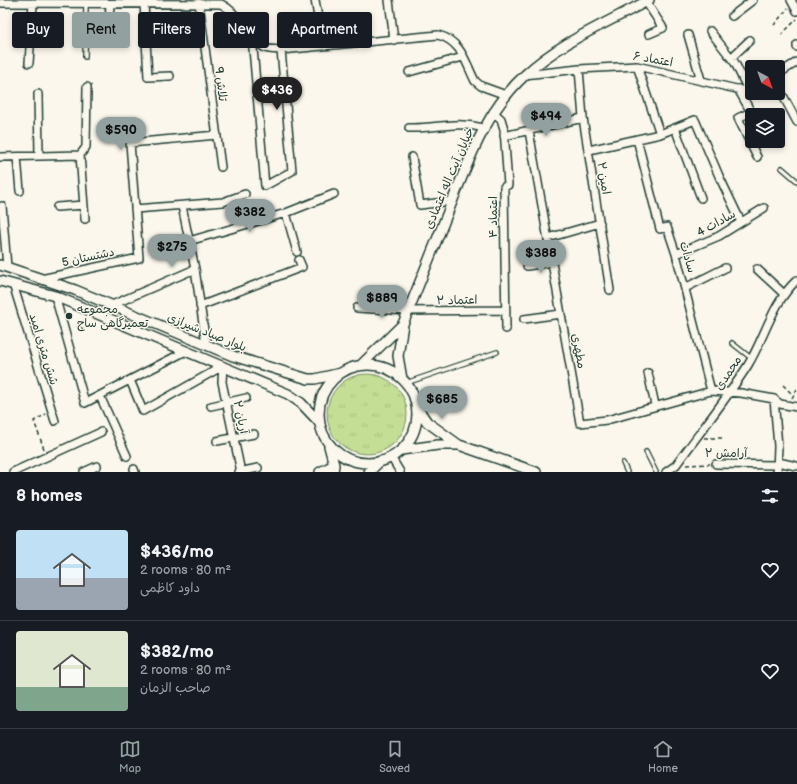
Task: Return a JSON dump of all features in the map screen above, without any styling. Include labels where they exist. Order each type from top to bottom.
[{"type":"main road","name":"خیابان آیت اله اعتمادی","points":[[403,324],[475,145],[493,112],[506,95],[524,76],[563,46],[647,1]]},
{"type":"main road","name":"بلوار صیاد شیرازی","points":[[3,266],[112,305],[233,356],[301,378],[315,379],[341,374]]},
{"type":"main road","points":[[0,281],[55,296],[223,366],[294,398],[320,423]]},
{"type":"main road","points":[[320,472],[334,468],[328,442],[320,423],[320,406],[325,390],[341,374],[360,366],[403,324]]},
{"type":"main road","points":[[328,442],[338,453],[351,460],[365,463],[380,461],[391,457],[401,450],[409,441],[417,418],[416,406],[412,394],[404,381],[398,356],[403,324]]},
{"type":"main road","points":[[360,366],[375,366],[389,370],[404,381]]},
{"type":"main road","points":[[416,406],[427,422],[459,445],[536,472]]},
{"type":"main road","points":[[401,450],[438,445],[459,445]]},
{"type":"main road","points":[[369,472],[380,461]]},
{"type":"street","points":[[315,0],[317,12]]},
{"type":"street","points":[[389,0],[394,40]]},
{"type":"street","points":[[732,16],[753,0]]},
{"type":"street","points":[[647,1],[663,28],[649,34]]},
{"type":"street","points":[[0,2],[33,4],[56,2],[86,4],[99,2],[110,4],[213,2],[229,8],[232,12]]},
{"type":"street","points":[[792,2],[797,11]]},
{"type":"street","name":"تلاش 9","points":[[199,3],[221,167]]},
{"type":"street","points":[[29,62],[33,4]]},
{"type":"street","points":[[110,4],[110,12]]},
{"type":"street","points":[[144,4],[148,77],[170,76]]},
{"type":"street","points":[[710,31],[731,58],[745,82]]},
{"type":"street","points":[[372,42],[438,35],[449,38],[456,42],[476,81],[481,86],[506,95]]},
{"type":"street","points":[[688,35],[701,80]]},
{"type":"street","points":[[731,58],[750,40]]},
{"type":"street","points":[[253,48],[265,186],[292,171],[280,50]]},
{"type":"street","points":[[266,48],[280,50],[302,48]]},
{"type":"street","points":[[409,72],[463,57]]},
{"type":"street","points":[[785,70],[797,62]]},
{"type":"street","points":[[637,66],[660,134]]},
{"type":"street","name":"اعتماد ۶","points":[[524,76],[579,69],[637,66],[745,90]]},
{"type":"street","name":"امین ۲","points":[[579,69],[584,118],[610,290]]},
{"type":"street","points":[[85,219],[80,155],[86,147],[87,87]]},
{"type":"street","points":[[738,89],[751,112],[738,118],[757,157]]},
{"type":"street","points":[[38,94],[39,156]]},
{"type":"street","points":[[785,99],[797,122]]},
{"type":"street","name":"اعتماد ۴","points":[[493,112],[501,119],[508,177],[508,185],[504,187],[506,328]]},
{"type":"street","points":[[504,136],[584,118]]},
{"type":"street","points":[[589,150],[660,134],[695,120],[727,195],[742,222]]},
{"type":"street","points":[[409,128],[424,129],[456,124],[484,128]]},
{"type":"street","points":[[675,128],[700,198]]},
{"type":"street","name":"مطهری","points":[[529,131],[580,423],[607,420],[655,405],[711,391],[729,391],[774,400],[780,404],[797,407]]},
{"type":"street","points":[[217,136],[130,143],[135,209],[222,202],[245,194]]},
{"type":"street","name":"سادات","points":[[637,138],[660,229],[667,227],[676,254],[711,391]]},
{"type":"street","points":[[0,157],[80,155]]},
{"type":"street","points":[[17,157],[20,191]]},
{"type":"street","points":[[412,157],[420,205],[452,200]]},
{"type":"street","points":[[189,241],[286,213],[334,194]]},
{"type":"street","points":[[58,207],[84,205]]},
{"type":"street","points":[[2,206],[3,266]]},
{"type":"street","points":[[182,206],[195,269],[206,344]]},
{"type":"street","name":"سادات 4","points":[[676,254],[719,236],[764,208]]},
{"type":"street","name":"دشتستان 5","points":[[42,279],[139,258],[135,209]]},
{"type":"street","points":[[286,213],[297,252]]},
{"type":"street","points":[[548,238],[600,223]]},
{"type":"street","points":[[200,306],[302,267],[299,260]]},
{"type":"street","points":[[527,266],[552,262]]},
{"type":"street","points":[[685,288],[725,268]]},
{"type":"street","points":[[112,305],[195,269]]},
{"type":"street","points":[[757,269],[784,294]]},
{"type":"street","name":"محمدی","points":[[666,472],[676,465],[729,391],[751,358],[784,294],[797,280]]},
{"type":"street","name":"شش متری امید","points":[[13,284],[55,421]]},
{"type":"street","points":[[55,296],[85,403],[186,351]]},
{"type":"street","name":"اعتماد ۲","points":[[357,308],[408,311],[506,310]]},
{"type":"street","points":[[524,320],[561,314]]},
{"type":"street","points":[[130,380],[143,411],[223,366]]},
{"type":"street","name":"آریان ۲","points":[[223,366],[222,382],[240,472]]},
{"type":"street","points":[[648,373],[655,405]]},
{"type":"street","points":[[100,396],[127,456]]},
{"type":"street","points":[[211,406],[246,398]]},
{"type":"street","points":[[774,400],[778,446],[777,466]]},
{"type":"street","points":[[13,472],[101,432]]},
{"type":"street","points":[[217,441],[254,434]]},
{"type":"street","points":[[391,457],[400,472]]},
{"type":"street","name":"آرامش ۲","points":[[716,464],[796,466]]},
{"type":"street","points":[[84,472],[97,466]]},
{"type":"street","points":[[240,472],[258,468]]},
{"type":"lane","points":[[85,57],[86,4]]},
{"type":"lane","points":[[782,168],[797,180]]},
{"type":"lane","points":[[732,343],[751,358]]},
{"type":"lane","points":[[404,381],[497,352]]},
{"type":"lane","points":[[646,452],[656,472]]},
{"type":"lane","points":[[623,463],[627,472]]},
{"type":"path","points":[[774,25],[792,2]]},
{"type":"path","points":[[781,35],[797,19]]},
{"type":"path","points":[[783,385],[793,395]]},
{"type":"path","points":[[788,405],[797,389]]},
{"type":"path","points":[[47,457],[34,420],[52,412]]},
{"type":"path","points":[[695,438],[725,438]]},
{"type":"path","name":"آرامش ۲","points":[[676,465],[716,464]]},
{"type":"green space","points":[[367,374],[382,377],[395,386],[404,399],[407,414],[404,429],[395,442],[382,451],[367,454],[352,451],[339,442],[330,429],[327,414],[330,399],[339,386],[352,377]]},
{"type":"place","name":"مجموعه تعمیرگاهی ساچ","points":[[69,316]]}]
